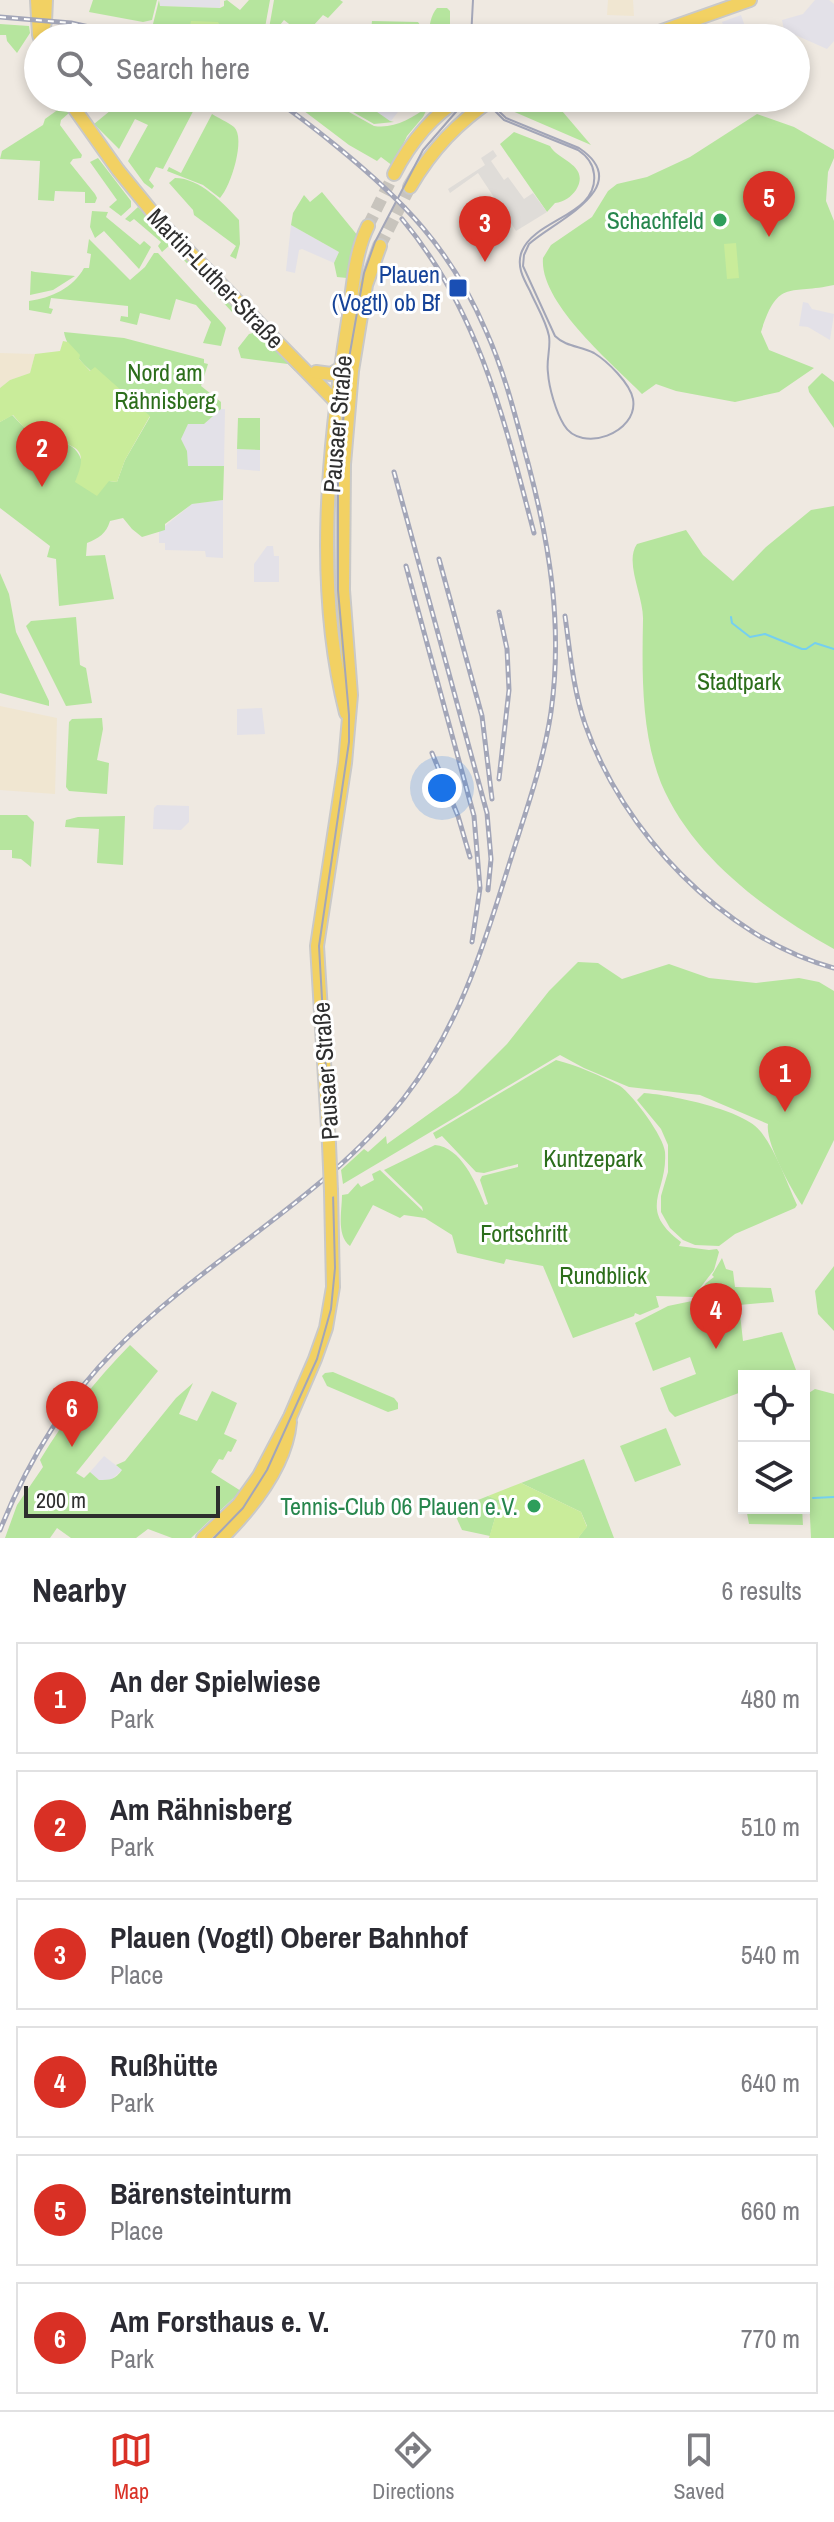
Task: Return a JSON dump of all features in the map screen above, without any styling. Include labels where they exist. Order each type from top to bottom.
[{"type":"main road","points":[[682,24],[750,0]]},
{"type":"main road","points":[[41,1],[44,24]]},
{"type":"main road","name":"Martin-Luther-Straße","points":[[78,112],[162,224],[341,402]]},
{"type":"main road","points":[[394,174],[421,131],[442,112]]},
{"type":"main road","points":[[410,187],[443,139],[475,112]]},
{"type":"main road","name":"Martin-Luther-Straße","points":[[103,146],[124,165],[178,231],[316,372],[341,402]]},
{"type":"main road","name":"Pausaer Straße","points":[[341,402],[341,368],[360,252],[368,226]]},
{"type":"main road","name":"Pausaer Straße","points":[[203,1538],[249,1491],[290,1417],[321,1343],[330,1308],[333,1268],[331,1191],[317,946],[345,763],[348,720],[338,681],[329,590],[330,482],[341,402],[366,285],[380,246]]},
{"type":"main road","points":[[316,372],[331,374],[341,368]]},
{"type":"main road","name":"Pausaer Straße","points":[[222,1538],[263,1488],[287,1439],[290,1417]]},
{"type":"shaded area","points":[[160,0],[220,0],[220,8],[160,6]]},
{"type":"shaded area","points":[[608,0],[633,0],[634,16],[607,15]]},
{"type":"shaded area","points":[[815,0],[829,0],[834,4],[834,41],[827,49],[810,41],[810,24],[783,24],[782,20],[803,14]]},
{"type":"shaded area","points":[[741,15],[744,24],[723,24]]},
{"type":"shaded area","points":[[376,112],[398,112],[390,122]]},
{"type":"shaded area","points":[[493,150],[497,156],[491,161],[504,180],[508,177],[524,199],[533,193],[547,212],[516,231],[478,173],[450,193],[448,189],[485,165],[481,158]]},
{"type":"shaded area","points":[[291,225],[339,252],[334,263],[302,249],[299,250],[295,273],[286,271]]},
{"type":"shaded area","points":[[803,302],[812,309],[834,314],[830,340],[808,327],[799,326]]},
{"type":"shaded area","points":[[0,353],[35,354],[30,373],[10,380],[0,388]]},
{"type":"shaded area","points":[[225,409],[224,466],[187,466],[187,451],[180,439],[188,424],[204,424]]},
{"type":"shaded area","points":[[237,449],[260,450],[260,471],[237,469]]},
{"type":"shaded area","points":[[223,500],[223,558],[206,557],[205,551],[165,550],[165,543],[159,543],[159,531],[192,504]]},
{"type":"shaded area","points":[[267,546],[273,546],[274,556],[279,556],[279,582],[254,582],[254,564]]},
{"type":"shaded area","points":[[0,706],[57,718],[55,794],[0,790]]},
{"type":"shaded area","points":[[262,708],[265,734],[237,735],[237,709]]},
{"type":"shaded area","points":[[157,805],[189,806],[189,822],[181,830],[153,829],[154,808]]},
{"type":"shaded area","points":[[104,1456],[122,1470],[111,1480],[99,1480],[90,1472]]},
{"type":"green space","points":[[93,0],[157,0],[152,20],[143,22],[89,12]]},
{"type":"green space","points":[[159,0],[160,6],[220,8],[227,0],[240,10],[249,0],[270,0],[266,24],[153,24]]},
{"type":"green space","points":[[274,0],[343,2],[328,18],[323,15],[315,24],[289,24],[284,20],[281,24],[270,24]]},
{"type":"green space","points":[[437,8],[450,11],[450,24],[430,24]]},
{"type":"green space","points":[[191,21],[219,24],[190,24]]},
{"type":"green space","points":[[372,21],[418,22],[419,24],[404,23],[372,24]]},
{"type":"green space","points":[[0,24],[24,26],[24,42],[17,53],[6,35],[0,35]]},
{"type":"green space","points":[[55,112],[69,113],[60,125],[82,155],[70,163],[95,194],[95,203],[85,203],[85,192],[55,191],[54,201],[38,200],[40,161],[0,159],[2,151],[43,125],[45,119]]},
{"type":"green space","points":[[109,112],[193,112],[163,169],[156,167],[149,180],[154,186],[152,189],[128,161],[148,125],[135,119],[119,149],[94,124]]},
{"type":"green space","points":[[305,112],[349,112],[374,126],[389,126],[426,112],[407,136],[393,166],[381,157],[377,161],[349,145]]},
{"type":"green space","points":[[353,112],[377,112],[394,122],[374,124]]},
{"type":"green space","points":[[515,112],[563,112],[591,145]]},
{"type":"green space","points":[[212,114],[234,127],[238,141],[232,173],[220,198],[203,185],[167,171],[169,167],[181,173]]},
{"type":"green space","points":[[757,114],[794,127],[834,150],[828,172],[826,201],[834,221],[834,285],[796,290],[780,296],[773,303],[761,332],[769,350],[814,368],[779,392],[735,402],[656,384],[642,394],[565,313],[545,276],[543,258],[551,245],[592,217],[608,191],[617,184],[647,177],[690,157]]},
{"type":"green space","points":[[514,132],[550,146],[579,175],[574,193],[555,203],[547,212],[500,144]]},
{"type":"green space","points":[[98,158],[131,201],[131,207],[121,216],[109,207],[117,200],[90,162]]},
{"type":"green space","points":[[175,178],[202,187],[239,220],[240,244],[236,259],[230,256],[236,246],[194,215],[169,183]]},
{"type":"green space","points":[[322,192],[358,236],[347,278],[337,277],[334,263],[339,252],[291,225],[293,213],[304,195],[310,202]]},
{"type":"green space","points":[[138,207],[235,306],[232,312],[170,245],[162,252],[158,246],[161,242],[134,219],[130,222],[125,219]]},
{"type":"green space","points":[[92,211],[108,212],[106,217],[140,245],[144,241],[151,247],[139,269],[104,231],[95,238],[90,227]]},
{"type":"green space","points":[[89,239],[130,280],[145,267],[154,253],[158,253],[226,328],[221,346],[203,343],[211,322],[196,305],[176,299],[170,320],[140,313],[137,325],[120,321],[121,316],[128,317],[128,306],[51,298],[51,314],[29,310],[29,301],[61,291],[84,268],[89,268]]},
{"type":"green space","points":[[736,243],[739,278],[727,279],[724,244]]},
{"type":"green space","points":[[31,271],[75,276],[53,290],[30,295]]},
{"type":"green space","name":"Nord am Rähnisberg","points":[[64,332],[124,338],[204,359],[204,363],[208,364],[201,386],[221,402],[221,409],[204,424],[188,424],[181,439],[187,451],[188,466],[224,466],[223,500],[192,504],[165,524],[165,530],[142,537],[123,518],[110,521],[102,535],[87,543],[86,556],[105,555],[114,599],[59,606],[56,559],[47,557],[50,546],[0,508],[0,422],[12,415],[32,433],[69,445],[79,455],[83,465],[109,481],[117,482],[125,460],[150,417],[95,368],[91,371],[71,348]]},
{"type":"green space","points":[[249,334],[265,334],[301,371],[295,371],[288,364],[241,358],[238,348]]},
{"type":"green space","points":[[63,341],[68,342],[80,355],[79,359],[90,371],[95,367],[150,416],[125,460],[117,482],[109,481],[97,496],[75,482],[81,457],[77,450],[31,433],[13,415],[0,422],[0,388],[10,380],[30,373],[35,354],[60,351]]},
{"type":"green space","points":[[822,373],[834,382],[834,428],[809,392],[808,387]]},
{"type":"green space","points":[[238,418],[260,418],[260,450],[237,449]]},
{"type":"green space","name":"Stadtpark","points":[[834,506],[834,949],[758,899],[711,858],[675,810],[661,783],[646,723],[642,611],[633,560],[637,544],[686,530],[703,555],[733,581],[766,547],[811,510]]},
{"type":"green space","points":[[0,573],[9,594],[16,632],[49,706],[0,693]]},
{"type":"green space","points":[[76,617],[80,665],[86,668],[92,703],[66,706],[26,626],[31,621]]},
{"type":"green space","points":[[102,718],[97,760],[109,763],[107,794],[69,791],[66,787],[69,722],[72,719]]},
{"type":"green space","points":[[0,815],[27,815],[34,822],[31,867],[21,859],[12,858],[12,850],[0,850]]},
{"type":"green space","points":[[125,816],[123,865],[97,863],[99,829],[65,827],[66,820],[78,817]]},
{"type":"green space","points":[[578,962],[598,963],[622,979],[669,964],[709,978],[756,983],[799,978],[819,982],[834,991],[834,1140],[802,1205],[770,1142],[768,1124],[700,1095],[629,1087],[560,1055],[343,1184],[341,1170],[364,1149],[368,1152],[386,1136],[387,1144],[458,1093],[507,1044],[549,991]]},
{"type":"green space","points":[[556,1060],[613,1082],[632,1098],[654,1127],[665,1152],[657,1200],[660,1219],[681,1242],[679,1246],[717,1249],[719,1252],[714,1270],[693,1297],[656,1296],[659,1307],[640,1315],[635,1313],[634,1316],[573,1338],[543,1266],[506,1259],[504,1264],[457,1253],[452,1235],[425,1218],[404,1215],[400,1218],[373,1205],[350,1246],[343,1236],[341,1222],[342,1195],[348,1194],[358,1183],[361,1187],[374,1180],[372,1174],[380,1170],[423,1211],[384,1170],[435,1145],[453,1152],[460,1159],[485,1205],[488,1204],[480,1180],[482,1176],[518,1167],[518,1164],[484,1173],[476,1172],[442,1136],[436,1139],[433,1133]]},
{"type":"green space","points":[[644,1093],[707,1105],[753,1124],[777,1158],[797,1205],[795,1208],[735,1234],[719,1246],[695,1245],[683,1240],[670,1228],[661,1212],[661,1196],[668,1172],[668,1145],[661,1129],[637,1100]]},
{"type":"green space","points":[[722,1258],[726,1269],[733,1271],[735,1287],[771,1288],[774,1302],[739,1305],[743,1341],[782,1332],[796,1370],[738,1370],[738,1393],[675,1417],[669,1411],[660,1388],[696,1374],[690,1357],[653,1371],[635,1323],[668,1306],[692,1301],[714,1277],[712,1275]]},
{"type":"green space","points":[[834,1266],[834,1331],[818,1314],[815,1291]]},
{"type":"green space","points":[[130,1345],[158,1371],[76,1473],[84,1478],[90,1472],[99,1480],[117,1476],[122,1470],[116,1465],[125,1461],[176,1398],[193,1383],[179,1414],[197,1421],[212,1391],[237,1403],[224,1434],[237,1440],[231,1452],[228,1451],[223,1460],[219,1459],[211,1472],[241,1491],[191,1538],[172,1538],[148,1529],[136,1538],[71,1538],[57,1528],[50,1538],[5,1538],[17,1505],[43,1467],[40,1460],[50,1444],[82,1400]]},
{"type":"green space","points":[[333,1372],[394,1398],[398,1409],[388,1412],[327,1386],[322,1376]]},
{"type":"green space","points":[[815,1389],[834,1394],[834,1538],[811,1538],[810,1392]]},
{"type":"green space","points":[[666,1428],[681,1465],[635,1482],[620,1446]]},
{"type":"green space","points":[[584,1459],[614,1538],[578,1538],[587,1526],[581,1512],[521,1483]]},
{"type":"green space","name":"Tennis-Club 06 Plauen e.V.","points":[[521,1483],[581,1512],[587,1527],[578,1538],[489,1538],[500,1501],[488,1496]]},
{"type":"green space","points":[[488,1496],[500,1500],[490,1536],[462,1530],[453,1510]]},
{"type":"green space","points":[[747,1514],[802,1514],[803,1525],[749,1524]]},
{"type":"waterway","points":[[731,617],[732,623],[750,637],[765,634],[802,649],[815,643],[834,649]]},
{"type":"waterway","points":[[813,1498],[834,1497]]},
{"type":"tunnel","points":[[368,226],[394,174]]},
{"type":"tunnel","points":[[380,246],[410,187]]},
{"type":"tram line","points":[[472,24],[473,0]]},
{"type":"tram line","points":[[214,1538],[243,1508],[267,1470],[317,1359],[331,1309],[335,1268],[333,1193],[319,946],[349,742],[338,590],[338,481],[348,364],[364,273],[375,242],[423,150],[456,112]]},
{"type":"tram line","points":[[496,112],[504,120],[578,150],[592,166],[593,188],[587,199],[529,240],[522,251],[520,266],[548,330],[549,379],[561,420],[572,434],[583,438],[607,436],[627,421],[632,411],[631,393],[617,373],[599,357],[555,336],[523,266],[529,244],[571,214],[585,202],[595,189],[599,176],[595,162],[579,148],[506,118],[500,112]]},
{"type":"railway","points":[[0,17],[76,24]]},
{"type":"railway","points":[[0,1530],[35,1457],[64,1411],[97,1369],[151,1316],[338,1167],[372,1134],[423,1072],[453,1018],[477,960],[543,752],[551,712],[556,648],[552,586],[536,494],[499,363],[457,275],[423,228],[382,186],[292,112]]},
{"type":"railway","points":[[402,219],[429,254],[470,329],[512,449],[534,533]]},
{"type":"railway","points":[[394,472],[487,813],[491,859],[488,890]]},
{"type":"railway","points":[[439,559],[482,716],[492,799]]},
{"type":"railway","points":[[406,566],[474,816],[480,888],[472,942]]},
{"type":"railway","points":[[499,612],[507,649],[509,690],[499,779]]},
{"type":"railway","points":[[565,616],[575,684],[585,724],[602,764],[624,803],[651,840],[682,875],[716,906],[753,932],[793,953],[834,968]]},
{"type":"railway","points":[[432,753],[458,816],[470,857]]},
{"type":"place","name":"Schachfeld","points":[[720,220]]},
{"type":"place","name":"Bärensteinturm","points":[[769,237]]},
{"type":"place","name":"Plauen (Vogtl) Oberer Bahnhof","points":[[485,262]]},
{"type":"place","name":"Plauen (Vogtl) ob Bf","points":[[458,288]]},
{"type":"place","name":"Am Rähnisberg","points":[[42,487]]},
{"type":"place","name":"An der Spielwiese","points":[[785,1112]]},
{"type":"place","name":"Rußhütte","points":[[716,1349]]},
{"type":"place","name":"Am Forsthaus e. V.","points":[[72,1447]]},
{"type":"place","name":"Tennis-Club 06 Plauen e.V.","points":[[534,1506]]},
{"type":"park label","name":"Kuntzepark","points":[[593,1158]]},
{"type":"park label","name":"Fortschritt","points":[[524,1233]]},
{"type":"park label","name":"Rundblick","points":[[603,1275]]}]
